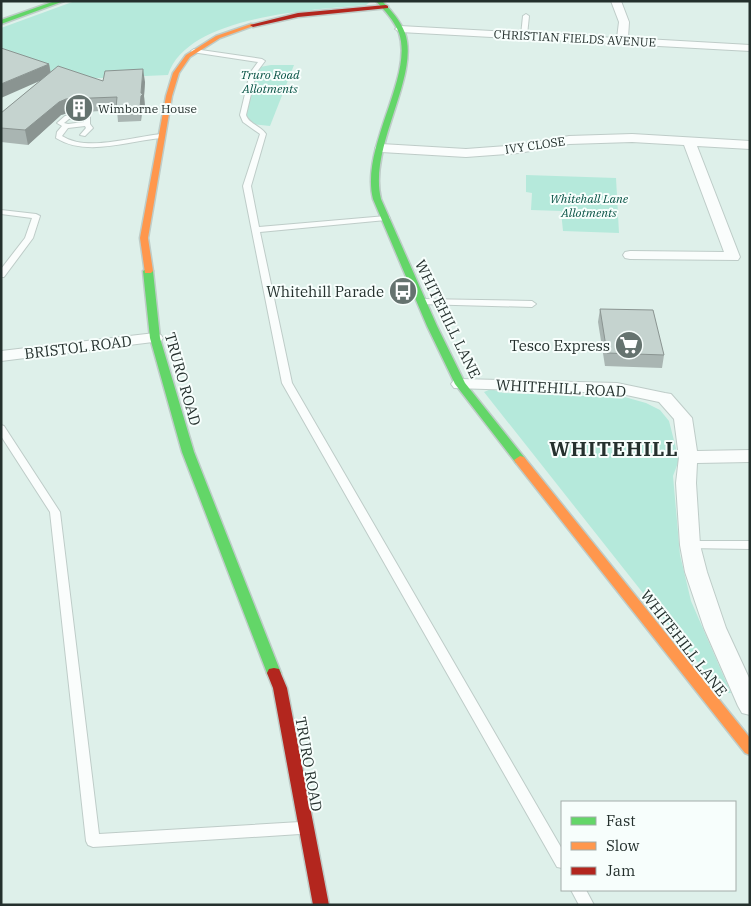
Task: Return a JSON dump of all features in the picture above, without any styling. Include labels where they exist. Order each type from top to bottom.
[{"type":"street","points":[[4,20],[62,1]]},
{"type":"street","points":[[616,1],[624,22],[622,41]]},
{"type":"street","name":"WHITEHILL LANE","points":[[383,4],[400,29],[405,49],[404,70],[398,84],[381,148],[375,192],[421,302],[460,384],[750,749]]},
{"type":"street","name":"TRURO ROAD","points":[[322,905],[280,688],[188,452],[155,338],[144,238],[161,136],[176,72],[194,50],[228,32],[264,21],[383,4]]},
{"type":"street","name":"CHRISTIAN FIELDS AVENUE","points":[[400,29],[750,48]]},
{"type":"street","name":"IVY CLOSE","points":[[381,148],[466,153],[519,149],[569,140],[632,138],[750,145]]},
{"type":"street","points":[[630,255],[733,257],[689,140]]},
{"type":"street","name":"BRISTOL ROAD","points":[[1,356],[155,338]]},
{"type":"street","name":"WHITEHILL ROAD","points":[[460,384],[617,388],[665,398],[683,418],[688,457],[686,484],[690,545],[696,572],[715,628],[750,706]]},
{"type":"street","points":[[688,457],[750,456]]},
{"type":"lane","points":[[524,36],[526,16]]},
{"type":"lane","points":[[194,50],[262,61],[253,73],[243,118],[263,134],[247,186],[287,383],[561,860]]},
{"type":"lane","points":[[83,135],[90,128],[87,124],[66,126],[58,136],[64,142],[74,144],[97,144],[161,136]]},
{"type":"lane","points":[[1,212],[36,216],[29,238],[1,275]]},
{"type":"lane","points":[[256,230],[386,218]]},
{"type":"lane","points":[[421,302],[532,304]]},
{"type":"lane","points":[[1,428],[55,512],[93,841],[306,828]]},
{"type":"lane","points":[[690,545],[750,545]]},
{"type":"lane","points":[[579,891],[587,905]]},
{"type":"green space","points":[[75,1],[370,2],[366,5],[254,19],[225,28],[200,39],[180,55],[168,75],[78,79],[5,60],[1,52],[1,28]]},
{"type":"green space","name":"Truro Road Allotments","points":[[294,65],[270,126],[252,124],[245,117],[256,72],[260,67]]},
{"type":"green space","name":"Whitehall Lane Allotments","points":[[526,175],[616,178],[619,233],[563,231],[561,211],[531,210],[532,193],[526,192]]},
{"type":"green space","points":[[491,389],[503,393],[584,396],[607,394],[621,396],[646,403],[660,410],[669,421],[679,460],[673,476],[680,555],[691,601],[731,693],[722,693],[484,392]]},
{"type":"building","points":[[1,48],[49,64],[1,84]]},
{"type":"building","points":[[58,66],[103,81],[105,71],[143,69],[141,93],[143,94],[140,107],[116,108],[117,97],[66,99],[59,102],[25,130],[1,128],[1,113]]},
{"type":"building","name":"Tesco Express","points":[[600,309],[653,310],[664,355],[607,353]]},
{"type":"traffic: fast","points":[[1,22],[61,1]]},
{"type":"traffic: fast","points":[[379,1],[390,12],[402,33],[404,54],[403,65],[384,132],[375,173],[377,199],[432,326],[460,384],[520,460]]},
{"type":"traffic: fast","points":[[148,271],[155,338],[188,452],[274,673]]},
{"type":"traffic: slow","points":[[148,271],[144,238],[169,96],[176,73],[188,56],[218,37],[253,25]]},
{"type":"traffic: slow","points":[[520,460],[750,749]]},
{"type":"traffic: jam","points":[[253,25],[298,15],[386,7]]},
{"type":"traffic: jam","points":[[274,673],[280,688],[321,905]]},
{"type":"place","name":"Wimborne House","points":[[79,108]]},
{"type":"place","name":"Whitehill Parade","points":[[403,291]]},
{"type":"place","name":"Tesco Express","points":[[629,345]]},
{"type":"district","name":"WHITEHILL","points":[[614,448]]}]
